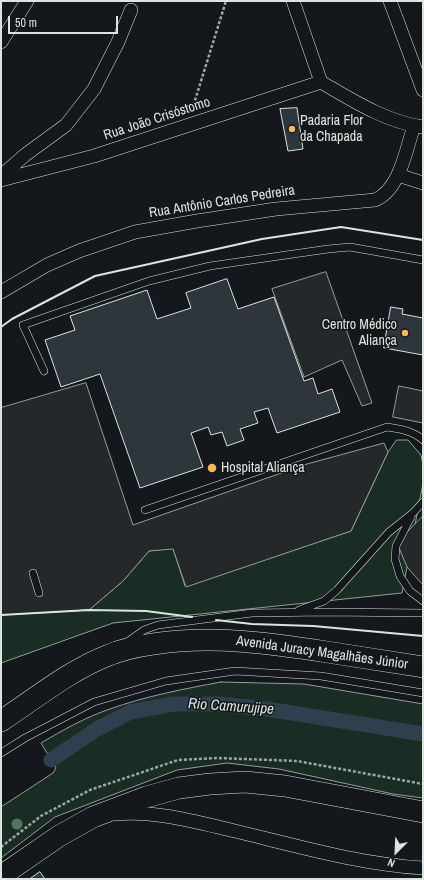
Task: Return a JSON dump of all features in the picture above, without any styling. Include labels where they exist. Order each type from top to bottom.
[{"type":"main road","name":"Avenida Juracy Magalhães Júnior","points":[[1,721],[68,676],[110,654],[140,646],[169,641],[235,640],[268,643],[423,667]]},
{"type":"main road","points":[[1,876],[59,836],[93,817],[146,797],[179,788],[210,784],[246,782],[285,786],[423,812]]},
{"type":"street","points":[[1,42],[27,1]]},
{"type":"street","points":[[293,1],[321,82],[358,103],[418,126]]},
{"type":"street","points":[[390,1],[423,90]]},
{"type":"street","points":[[1,176],[25,155],[66,125],[94,89],[118,42],[132,6]]},
{"type":"street","name":"Rua João Crisóstomo","points":[[1,180],[94,156],[321,82]]},
{"type":"street","name":"Rua Antônio Carlos Pedreira","points":[[1,292],[53,262],[136,232],[276,209],[374,200],[382,197],[390,190],[398,175],[418,126]]},
{"type":"street","points":[[398,175],[423,183]]},
{"type":"street","points":[[93,817],[122,813],[161,815],[356,860],[403,873],[423,868]]},
{"type":"lane","points":[[44,371],[23,325],[149,281],[210,266],[350,247],[423,260]]},
{"type":"lane","points":[[145,510],[387,427],[410,431],[423,440]]},
{"type":"lane","points":[[293,612],[324,601],[337,590],[389,532],[413,513],[423,502]]},
{"type":"lane","points":[[413,513],[396,546],[395,559],[400,576],[410,591],[423,601]]},
{"type":"lane","points":[[33,573],[38,593]]},
{"type":"lane","points":[[110,654],[144,630],[158,625],[252,613],[293,612],[423,614]]},
{"type":"lane","points":[[2,752],[25,738],[94,702],[166,681],[236,671],[321,676],[423,693]]},
{"type":"path","points":[[187,126],[226,1]]},
{"type":"green space","points":[[397,440],[408,440],[421,455],[423,465],[423,483],[402,593],[113,623],[1,663],[1,615],[89,610],[123,581],[149,551],[173,548],[185,586],[351,531],[388,452]]},
{"type":"green space","points":[[221,682],[304,684],[423,704],[423,798],[393,794],[279,769],[227,763],[177,770],[55,817],[1,858],[1,807],[53,773],[56,768],[41,743],[83,720],[124,704],[165,693]]},
{"type":"shaded area","points":[[326,272],[372,403],[362,406],[342,360],[304,377],[272,289]]},
{"type":"shaded area","points":[[86,383],[133,525],[307,464],[384,443],[388,452],[351,531],[186,587],[173,549],[149,551],[123,581],[89,610],[1,615],[1,408]]},
{"type":"shaded area","points":[[399,386],[423,391],[423,423],[393,417]]},
{"type":"shaded area","points":[[423,516],[423,585],[407,567],[397,543]]},
{"type":"building","name":"Padaria Flor da Chapada","points":[[297,108],[303,149],[288,151],[280,109]]},
{"type":"building","name":"Hospital Aliança","points":[[227,279],[238,309],[274,297],[304,381],[313,378],[318,394],[332,389],[340,412],[277,433],[268,408],[254,412],[258,423],[240,429],[244,440],[227,446],[222,432],[211,435],[208,427],[191,433],[203,467],[140,488],[100,374],[61,387],[45,340],[75,330],[70,316],[147,290],[157,319],[191,308],[186,293]]},
{"type":"building","name":"Centro Médico Aliança","points":[[391,307],[403,309],[402,314],[423,318],[423,355],[384,348]]},
{"type":"building","points":[[40,872],[45,879],[30,879]]},
{"type":"waterway","name":"Rio Camurujipe","points":[[51,760],[97,729],[130,712],[174,704],[219,704],[267,709],[423,734]]},
{"type":"wall","points":[[1,327],[12,319],[95,276],[262,239],[341,227],[423,240]]},
{"type":"wall","points":[[1,615],[89,610],[146,611],[192,617]]},
{"type":"wall","points":[[216,620],[252,624],[313,626],[423,636]]},
{"type":"place","name":"Padaria Flor da Chapada","points":[[292,129]]},
{"type":"place","name":"Centro Médico Aliança","points":[[405,333]]},
{"type":"place","name":"Hospital Aliança","points":[[212,468]]}]
